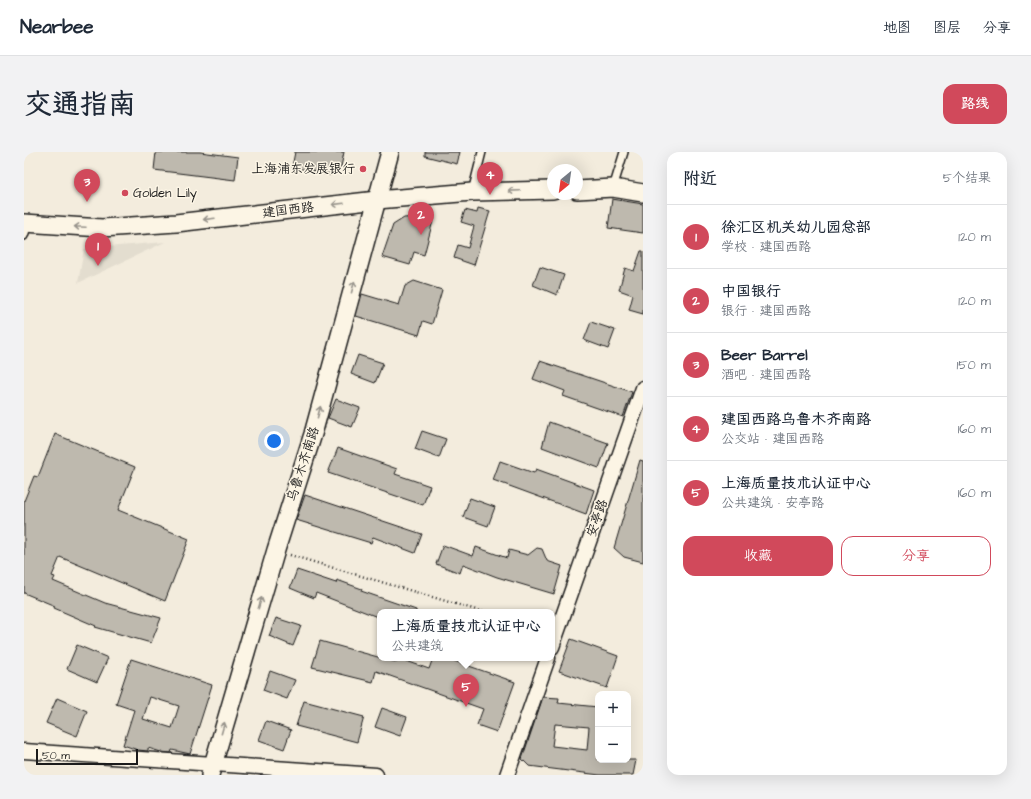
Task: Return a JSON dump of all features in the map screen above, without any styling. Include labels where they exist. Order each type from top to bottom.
[{"type":"street","name":"乌鲁木齐南路","points":[[211,770],[276,550],[313,434],[390,152]]},
{"type":"street","points":[[583,190],[613,188],[643,193]]},
{"type":"street","name":"建国西路","points":[[25,228],[102,228],[176,223],[377,200],[472,192],[547,190]]},
{"type":"street","name":"安亭路","points":[[555,638],[643,388]]},
{"type":"street","points":[[508,775],[547,661]]},
{"type":"street","points":[[24,751],[211,770],[376,775]]},
{"type":"lane","points":[[472,192],[482,152]]},
{"type":"lane","points":[[613,188],[624,152]]},
{"type":"path","points":[[276,550],[473,609]]},
{"type":"shaded area","points":[[165,242],[78,283],[84,249]]},
{"type":"building","points":[[156,152],[200,152],[238,157],[235,180],[154,170]]},
{"type":"building","points":[[295,152],[344,152],[341,167],[330,175],[292,167]]},
{"type":"building","points":[[425,152],[460,152],[457,164],[425,156]]},
{"type":"building","points":[[612,199],[643,204],[643,233],[608,228]]},
{"type":"building","points":[[478,208],[490,211],[474,265],[454,258],[458,245],[468,248],[474,226],[461,222],[465,210],[477,213]]},
{"type":"building","points":[[419,213],[434,217],[424,255],[414,252],[410,265],[382,257],[393,225],[404,218],[418,217]]},
{"type":"building","points":[[641,251],[643,251],[643,314],[629,310],[633,295],[619,290],[625,268],[634,271]]},
{"type":"building","points":[[540,267],[564,275],[557,295],[533,285]]},
{"type":"building","points":[[414,281],[442,290],[432,324],[423,321],[419,335],[356,316],[362,294],[399,305],[405,286]]},
{"type":"building","points":[[591,322],[615,330],[608,349],[584,340]]},
{"type":"building","points":[[358,355],[383,363],[375,383],[351,374]]},
{"type":"building","points":[[540,361],[632,392],[623,417],[563,396],[565,391],[533,379]]},
{"type":"building","points":[[336,399],[360,408],[352,427],[328,418]]},
{"type":"building","points":[[549,422],[608,443],[599,468],[542,447]]},
{"type":"building","points":[[422,431],[446,439],[439,458],[415,449]]},
{"type":"building","points":[[55,434],[135,467],[118,510],[189,539],[165,601],[60,557],[52,576],[55,577],[53,581],[105,603],[161,618],[151,643],[95,627],[96,626],[54,608],[55,606],[24,593],[24,501],[34,476],[38,477]]},
{"type":"building","points":[[338,448],[397,469],[395,474],[430,486],[423,505],[328,473]]},
{"type":"building","points":[[640,460],[643,461],[643,562],[624,557],[614,548]]},
{"type":"building","points":[[500,461],[534,473],[536,469],[594,490],[586,514],[493,480]]},
{"type":"building","points":[[305,495],[422,534],[415,553],[373,537],[371,543],[296,520]]},
{"type":"building","points":[[470,498],[495,507],[488,526],[463,517]]},
{"type":"building","points":[[443,545],[473,556],[476,547],[507,558],[509,550],[528,555],[537,548],[542,549],[547,561],[562,566],[554,594],[497,577],[463,564],[460,573],[436,564]]},
{"type":"building","points":[[297,570],[336,583],[337,580],[362,589],[361,591],[413,609],[377,609],[377,617],[316,593],[314,598],[290,588]]},
{"type":"building","points":[[276,618],[301,626],[293,646],[269,636]]},
{"type":"building","points":[[571,639],[618,656],[607,688],[559,671]]},
{"type":"building","points":[[320,641],[377,657],[377,661],[406,661],[429,669],[432,661],[455,661],[515,682],[497,732],[477,725],[483,709],[376,671],[373,682],[312,667]]},
{"type":"building","points":[[77,645],[108,658],[97,682],[67,669]]},
{"type":"building","points":[[131,659],[212,685],[190,754],[172,750],[171,753],[161,752],[148,748],[148,751],[138,750],[123,745],[134,710],[116,704]],"holes":[[[150,697],[179,706],[172,728],[143,719]]]},
{"type":"building","points":[[270,671],[295,680],[287,699],[263,690]]},
{"type":"building","points":[[543,697],[559,698],[558,703],[595,707],[595,763],[631,763],[631,760],[636,760],[633,775],[600,775],[529,766],[522,759]],"holes":[[[555,724],[589,727],[587,750],[552,746]]]},
{"type":"building","points":[[57,698],[87,711],[77,736],[46,723]]},
{"type":"building","points":[[304,701],[364,717],[357,742],[296,726]]},
{"type":"building","points":[[382,708],[407,717],[400,736],[375,727]]},
{"type":"building","points":[[266,721],[291,730],[284,749],[259,740]]},
{"type":"place","name":"上海浦东发展银行","points":[[363,169]]},
{"type":"place","name":"Golden Lily","points":[[125,193]]},
{"type":"place","name":"建国西路乌鲁木齐南路","points":[[490,195]]},
{"type":"place","name":"Beer Barrel","points":[[87,202]]},
{"type":"place","name":"中国银行","points":[[421,235]]},
{"type":"place","name":"徐汇区机关幼儿园总部","points":[[98,266]]},
{"type":"place","name":"上海质量技术认证中心","points":[[466,707]]}]
